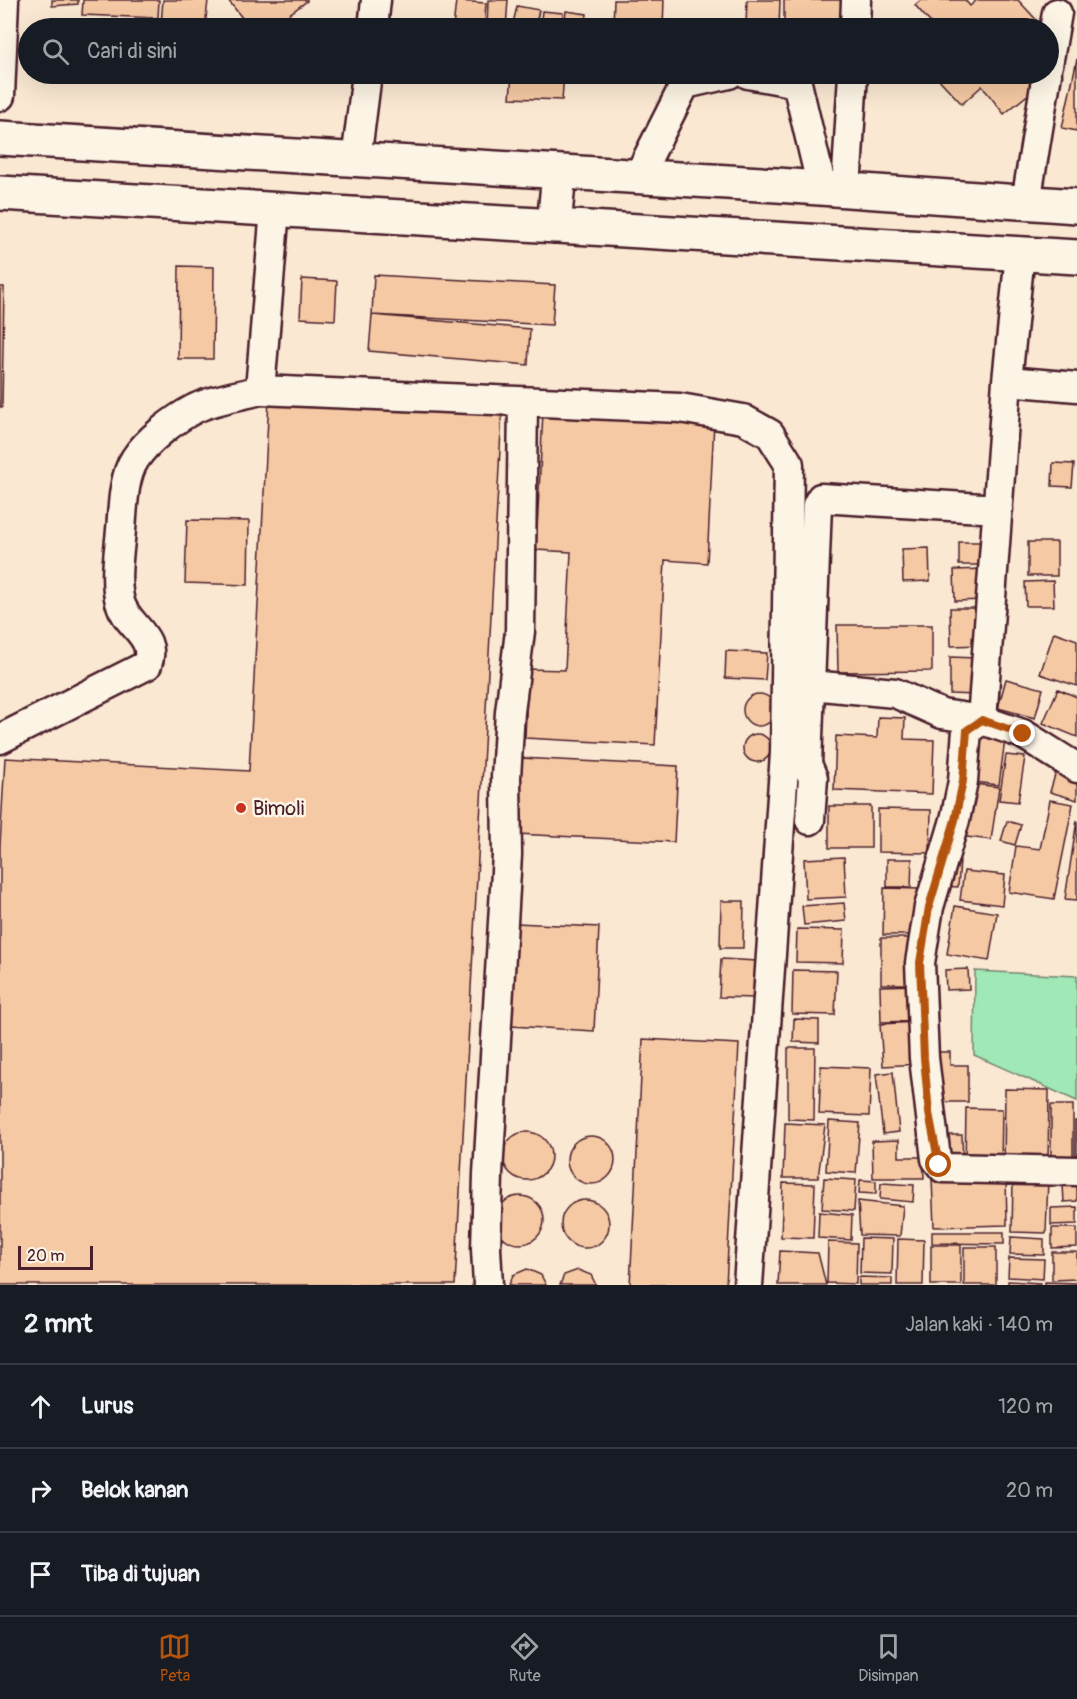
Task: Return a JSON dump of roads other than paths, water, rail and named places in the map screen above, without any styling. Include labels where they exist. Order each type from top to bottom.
[{"type":"highway","points":[[0,138],[1077,206]]},
{"type":"highway","points":[[554,226],[559,173]]},
{"type":"highway","points":[[0,193],[1077,257]]},
{"type":"street","points":[[0,96],[4,0]]},
{"type":"street","points":[[374,18],[376,0]]},
{"type":"street","points":[[855,18],[856,0]]},
{"type":"street","points":[[1056,18],[1057,13]]},
{"type":"street","points":[[356,160],[366,84]]},
{"type":"street","points":[[638,177],[685,84]]},
{"type":"street","points":[[798,84],[834,189]]},
{"type":"street","points":[[834,189],[851,84]]},
{"type":"street","points":[[1026,202],[1045,84]]},
{"type":"street","points":[[260,390],[275,209]]},
{"type":"street","points":[[982,720],[1007,381],[1020,254]]},
{"type":"street","points":[[1007,381],[1077,387]]},
{"type":"street","points":[[0,739],[147,665],[150,656],[148,642],[127,616],[120,603],[117,575],[125,493],[135,459],[159,434],[195,408],[260,390],[680,408],[744,419],[770,434],[789,464],[785,753],[748,1285]]},
{"type":"street","points":[[488,1285],[486,1249],[488,1174],[507,855],[506,777],[510,712],[520,631],[523,403]]},
{"type":"street","points":[[810,820],[813,778],[807,764],[817,505],[821,498],[998,509]]},
{"type":"street","points":[[811,685],[895,693],[942,714],[982,720],[1023,734],[1077,768]]},
{"type":"street","points":[[982,720],[967,730],[963,781],[955,820],[929,907],[920,963],[924,1058],[936,1159],[939,1165],[949,1171],[1077,1171]]},
{"type":"place","name":"Bimoli","points":[[241,808]]}]
